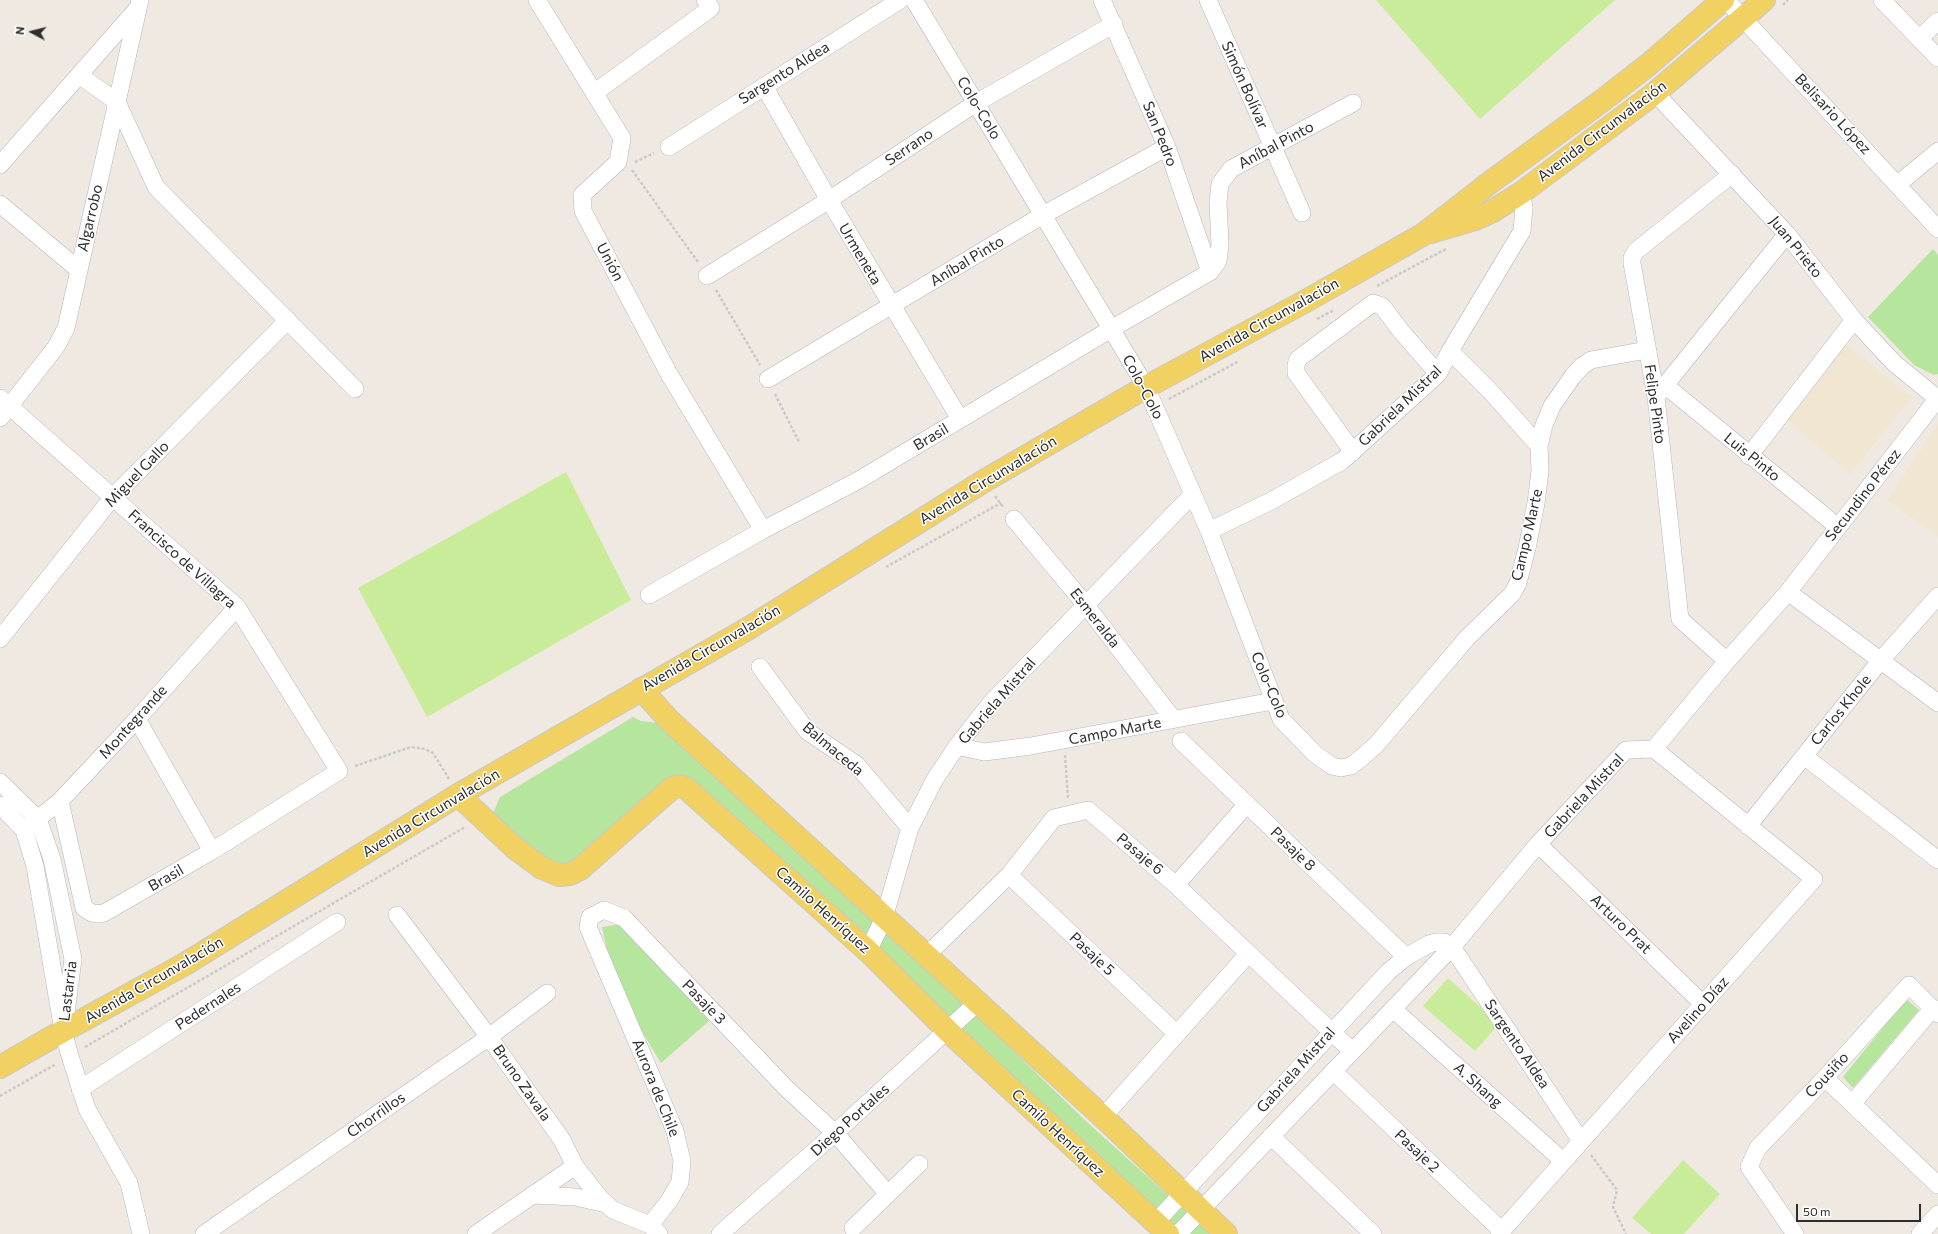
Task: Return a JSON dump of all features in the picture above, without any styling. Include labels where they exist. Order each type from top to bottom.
[{"type":"main road","name":"Avenida Circunvalación","points":[[0,1067],[185,964],[458,795],[749,628],[978,485],[1150,397],[1304,302],[1424,234],[1488,184],[1648,65],[1724,0]]},
{"type":"main road","name":"Avenida Circunvalación","points":[[1424,234],[1454,227],[1475,219],[1491,212],[1522,193],[1655,93],[1743,18],[1771,5]]},
{"type":"main road","points":[[641,689],[669,720],[1103,1117],[1226,1234]]},
{"type":"main road","name":"Camilo Henríquez","points":[[458,795],[515,848],[542,868],[559,875],[570,874],[580,869],[672,788],[678,786],[686,788],[868,951],[948,1031],[1161,1228]]},
{"type":"street","name":"Unión","points":[[537,0],[622,138],[618,162],[582,195],[583,211],[669,374],[763,530]]},
{"type":"street","points":[[594,93],[711,8],[705,0]]},
{"type":"street","name":"Sargento Aldea","points":[[669,146],[900,0]]},
{"type":"street","name":"Colo-Colo","points":[[914,0],[1111,329],[1150,397],[1209,531],[1281,719],[1320,758],[1337,767],[1341,768],[1351,766]]},
{"type":"street","name":"San Pedro","points":[[1102,0],[1114,24],[1166,147],[1210,272]]},
{"type":"street","name":"Simón Bolívar","points":[[1208,0],[1272,148],[1302,213]]},
{"type":"street","name":"Belisario López","points":[[1724,0],[1743,18],[1938,229]]},
{"type":"street","points":[[1882,0],[1938,58]]},
{"type":"street","points":[[0,165],[139,4]]},
{"type":"street","name":"Algarrobo","points":[[3,407],[56,347],[66,328],[72,307],[78,270],[139,4]]},
{"type":"street","points":[[1920,38],[1938,21]]},
{"type":"street","name":"Serrano","points":[[707,276],[828,200],[976,103],[1114,24]]},
{"type":"street","points":[[78,75],[117,102],[156,187],[355,389]]},
{"type":"street","name":"Urmeneta","points":[[764,86],[828,200],[960,419]]},
{"type":"street","name":"Juan Prieto","points":[[1655,93],[1787,234],[1854,320],[1894,363],[1938,399]]},
{"type":"street","name":"Aníbal Pinto","points":[[1210,272],[1218,261],[1220,245],[1218,202],[1220,184],[1231,169],[1353,103]]},
{"type":"street","name":"Aníbal Pinto","points":[[768,380],[1043,215],[1166,147]]},
{"type":"street","points":[[1898,184],[1938,151]]},
{"type":"street","name":"Felipe Pinto","points":[[1727,661],[1680,619],[1661,392],[1647,350],[1632,268],[1632,258],[1636,251],[1732,174]]},
{"type":"street","name":"Gabriela Mistral","points":[[1209,531],[1271,501],[1342,461],[1438,374],[1450,351],[1522,231],[1524,207],[1522,193]]},
{"type":"street","points":[[0,204],[78,270]]},
{"type":"street","points":[[1661,392],[1787,234]]},
{"type":"street","name":"Brasil","points":[[649,595],[763,530],[858,480],[1111,329],[1210,272]]},
{"type":"street","points":[[1353,452],[1296,373],[1298,359],[1373,303],[1382,306],[1400,331],[1438,374]]},
{"type":"street","name":"Miguel Gallo","points":[[0,640],[113,496],[288,320]]},
{"type":"street","points":[[1750,456],[1854,320]]},
{"type":"street","name":"Campo Marte","points":[[1351,766],[1376,745],[1467,638],[1512,594],[1518,584],[1528,548],[1540,482],[1539,446],[1544,426],[1552,406],[1582,366],[1591,360],[1647,350]]},
{"type":"street","points":[[1450,351],[1492,393],[1539,446]]},
{"type":"street","name":"Luis Pinto","points":[[1661,392],[1750,456],[1838,527]]},
{"type":"street","name":"Secundino Pérez","points":[[1788,592],[1938,399]]},
{"type":"street","name":"Francisco de Villagra","points":[[3,407],[113,496],[237,607],[339,771]]},
{"type":"street","name":"Gabriela Mistral","points":[[868,951],[884,918],[910,828],[935,779],[957,746],[990,704],[1193,494]]},
{"type":"street","name":"Esmeralda","points":[[1014,519],[1085,604],[1173,719]]},
{"type":"street","points":[[1748,826],[1654,749],[1727,661],[1788,592],[1938,703]]},
{"type":"street","name":"Carlos Khole","points":[[1748,826],[1881,660],[1938,596]]},
{"type":"street","name":"Montegrande","points":[[24,830],[60,801],[137,720],[237,607]]},
{"type":"street","name":"Balmaceda","points":[[760,667],[807,731],[856,764],[910,828]]},
{"type":"street","name":"Campo Marte","points":[[957,746],[984,752],[1064,741],[1273,701]]},
{"type":"street","points":[[137,720],[212,851]]},
{"type":"street","name":"Pasaje 8","points":[[1180,741],[1406,957]]},
{"type":"street","name":"Gabriela Mistral","points":[[1178,1234],[1452,947],[1538,844],[1626,750],[1654,749]]},
{"type":"street","points":[[1804,756],[1938,860]]},
{"type":"street","name":"Brasil","points":[[60,801],[84,908],[92,913],[104,913],[212,851],[339,771]]},
{"type":"street","name":"Lastarria","points":[[0,782],[38,819],[52,859],[73,960],[63,1031]]},
{"type":"street","points":[[1176,885],[1247,804]]},
{"type":"street","name":"Lastarria","points":[[0,805],[24,830],[35,866],[63,1031]]},
{"type":"street","name":"Pasaje 6","points":[[927,955],[1008,875],[1054,818],[1088,810],[1176,885],[1352,1051]]},
{"type":"street","name":"Avelino Díaz","points":[[1500,1232],[1814,879],[1748,826]]},
{"type":"street","name":"Arturo Prat","points":[[1538,844],[1703,1004]]},
{"type":"street","name":"Pasaje 5","points":[[1008,875],[1176,1033]]},
{"type":"street","name":"Pasaje 3","points":[[597,949],[588,927],[590,917],[604,910],[624,918],[787,1089],[835,1133]]},
{"type":"street","name":"Bruno Zavala","points":[[397,915],[489,1037],[562,1140],[575,1166],[606,1204],[613,1210],[654,1230]]},
{"type":"street","name":"Pedernales","points":[[80,1089],[337,922]]},
{"type":"street","name":"Gabriela Mistral","points":[[1161,1228],[1184,1193],[1388,972],[1406,957],[1429,944],[1444,942],[1452,947]]},
{"type":"street","name":"Sargento Aldea","points":[[1452,947],[1582,1141]]},
{"type":"street","name":"Aurora de Chile","points":[[597,949],[675,1131],[682,1161],[680,1182],[654,1230]]},
{"type":"street","points":[[1103,1117],[1176,1033],[1248,954]]},
{"type":"street","name":"Cousiño","points":[[1795,1234],[1749,1167],[1758,1148],[1825,1078],[1909,985],[1935,1011]]},
{"type":"street","name":"Chorrillos","points":[[204,1234],[489,1037],[547,993]]},
{"type":"street","name":"Diego Portales","points":[[727,1232],[978,1003]]},
{"type":"street","name":"A. Shang","points":[[1393,1009],[1563,1161]]},
{"type":"street","points":[[1852,1104],[1935,1011]]},
{"type":"street","points":[[63,1031],[86,1109],[130,1183],[141,1234]]},
{"type":"street","name":"Pasaje 2","points":[[1333,1071],[1500,1232]]},
{"type":"street","points":[[1825,1078],[1938,1185]]},
{"type":"street","points":[[835,1133],[888,1194]]},
{"type":"street","points":[[1271,1136],[1373,1234]]},
{"type":"street","points":[[853,1228],[919,1164]]},
{"type":"street","points":[[476,1234],[575,1166]]},
{"type":"street","points":[[533,1195],[576,1197],[606,1204]]},
{"type":"street","points":[[1920,1234],[1938,1214]]},
{"type":"path","points":[[1771,5],[1788,0]]},
{"type":"path","points":[[669,146],[628,166],[645,186],[707,276],[768,380],[799,442]]},
{"type":"path","points":[[1377,286],[1453,245]]},
{"type":"path","points":[[1314,320],[1335,309]]},
{"type":"path","points":[[1150,397],[1245,358]]},
{"type":"path","points":[[988,500],[1001,492]]},
{"type":"path","points":[[1064,741],[1069,815]]},
{"type":"path","points":[[339,771],[411,747],[425,749],[433,753],[458,795]]},
{"type":"path","points":[[0,1096],[467,826],[478,814]]},
{"type":"path","points":[[1582,1141],[1617,1190],[1613,1207],[1626,1234]]},
{"type":"shaded area","points":[[1844,343],[1912,397],[1850,474],[1786,419]]},
{"type":"shaded area","points":[[1938,424],[1938,537],[1888,500]]},
{"type":"green space","points":[[1376,0],[1615,0],[1480,119]]},
{"type":"green space","points":[[1933,249],[1938,255],[1938,374],[1934,375],[1914,365],[1868,317]]},
{"type":"green space","points":[[566,472],[631,600],[427,717],[358,588]]},
{"type":"green space","points":[[633,717],[641,721],[668,724],[877,918],[867,944],[687,783],[559,871],[491,818],[500,797]]},
{"type":"green space","points":[[628,923],[709,1021],[661,1063],[641,1030],[609,959],[602,927]]},
{"type":"green space","points":[[888,930],[1088,1123],[1211,1234],[1180,1234],[876,951]]},
{"type":"green space","points":[[1448,978],[1499,1024],[1475,1051],[1423,1006]]},
{"type":"green space","points":[[1906,999],[1919,1010],[1853,1088],[1843,1077]]},
{"type":"green space","points":[[1683,1160],[1720,1194],[1684,1234],[1651,1234],[1632,1218]]}]
